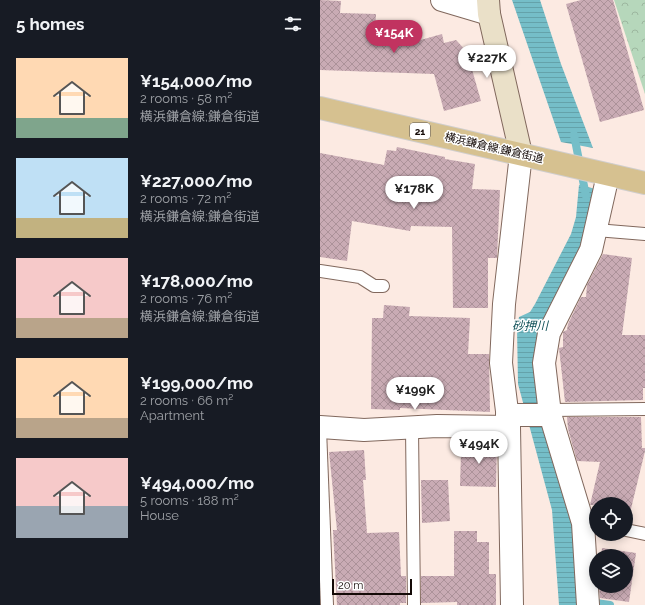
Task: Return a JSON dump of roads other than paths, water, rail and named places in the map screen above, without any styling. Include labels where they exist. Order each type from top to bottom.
[{"type":"main road","name":"横浜鎌倉線;鎌倉街道","points":[[320,108],[645,183]]},
{"type":"street","points":[[442,0],[489,7],[521,154],[504,304],[501,363],[508,421],[512,605]]},
{"type":"street","points":[[589,520],[550,412],[544,363],[549,333],[591,250],[596,230],[604,174]]},
{"type":"street","points":[[320,428],[364,430],[412,428],[508,421],[550,412]]},
{"type":"street","points":[[588,599],[590,541]]},
{"type":"lane","points":[[596,230],[645,234]]},
{"type":"lane","points":[[320,271],[360,277],[374,286],[383,286]]},
{"type":"lane","points":[[550,412],[645,409]]},
{"type":"lane","points":[[320,428],[326,605]]},
{"type":"lane","points":[[412,428],[414,605]]},
{"type":"lane","points":[[633,531],[645,534]]},
{"type":"water","points":[[512,0],[540,0],[561,64],[593,148],[561,142]]},
{"type":"water","name":"砂押川","points":[[579,185],[596,189],[587,236],[543,328],[572,507],[581,605],[559,605],[552,510],[518,384],[517,328],[519,317],[530,312],[571,234],[576,217]]},
{"type":"waterway","name":"砂押川","points":[[574,135],[586,196]]},
{"type":"waterway","points":[[589,604],[596,603],[610,605]]}]
